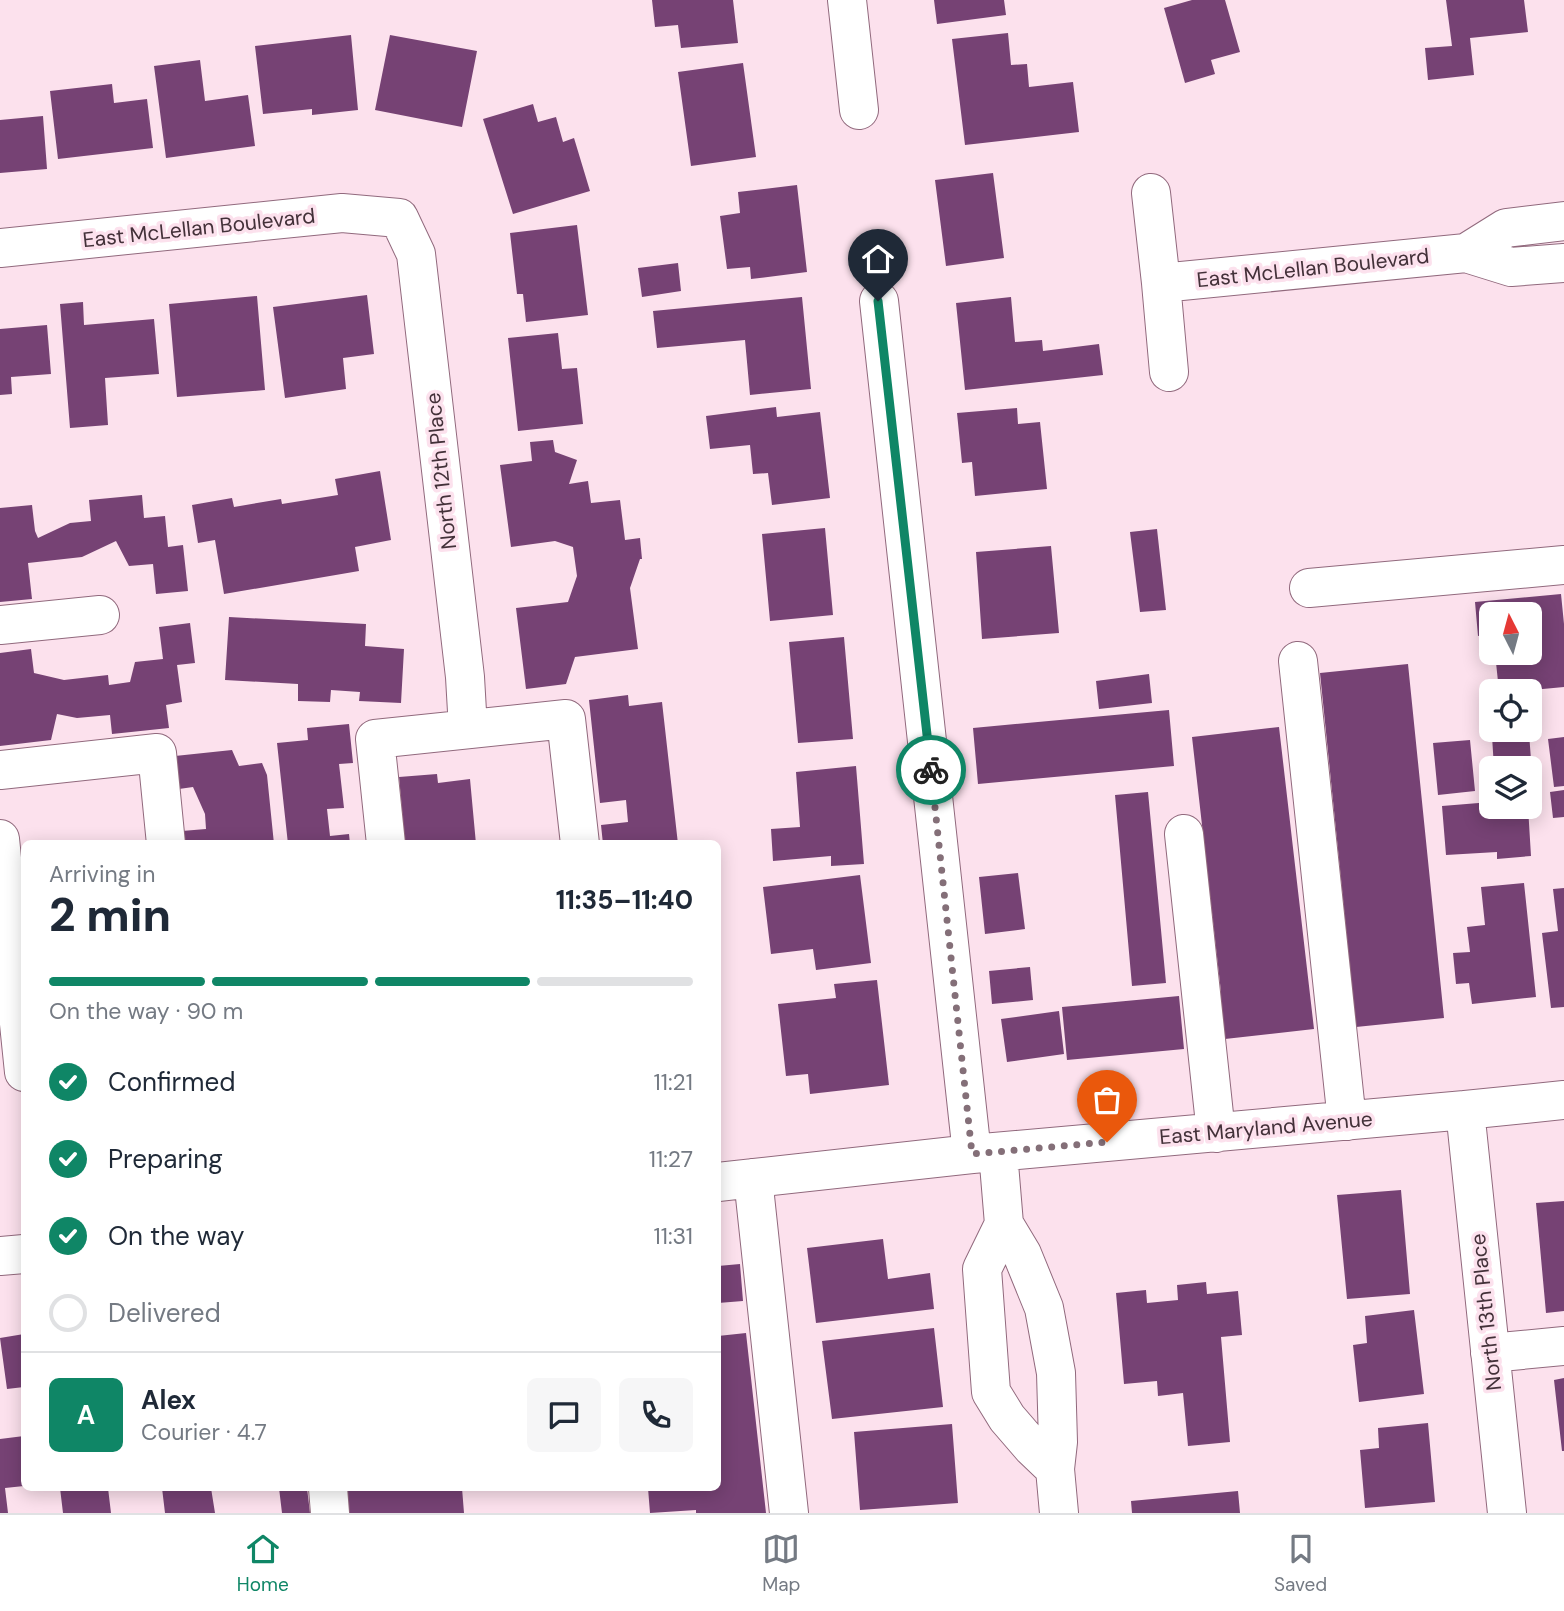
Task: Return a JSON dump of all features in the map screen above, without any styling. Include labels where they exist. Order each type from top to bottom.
[{"type":"street","points":[[847,0],[859,110]]},
{"type":"street","points":[[1151,193],[1169,372]]},
{"type":"street","name":"East McLellan Boulevard","points":[[0,248],[342,213],[399,218]]},
{"type":"street","name":"North 12th Place","points":[[399,218],[416,254],[468,729]]},
{"type":"street","points":[[1550,223],[1552,264]]},
{"type":"street","name":"East McLellan Boulevard","points":[[1466,253],[1506,228],[1550,223]]},
{"type":"street","name":"East McLellan Boulevard","points":[[1161,283],[1466,253],[1511,267],[1552,264]]},
{"type":"street","points":[[878,301],[922,684],[985,1153],[1004,1224],[1023,1254],[1044,1308],[1056,1373],[1058,1442],[1055,1469],[1059,1513]]},
{"type":"street","points":[[1309,588],[1564,565]]},
{"type":"street","points":[[0,625],[100,615]]},
{"type":"street","points":[[1298,661],[1347,1121]]},
{"type":"street","points":[[386,840],[375,739],[566,719],[580,840]]},
{"type":"street","points":[[0,770],[157,753],[166,840]]},
{"type":"street","points":[[1184,834],[1216,1133]]},
{"type":"street","points":[[0,839],[21,1043]]},
{"type":"street","name":"East Maryland Avenue","points":[[735,1180],[985,1153],[1564,1100]]},
{"type":"street","name":"North 13th Place","points":[[1465,1110],[1507,1513]]},
{"type":"street","points":[[735,1180],[789,1513]]},
{"type":"street","points":[[1004,1224],[982,1269],[991,1392],[1007,1418],[1055,1469]]},
{"type":"street","points":[[0,1256],[21,1254]]},
{"type":"street","points":[[1490,1353],[1564,1346]]},
{"type":"street","points":[[328,1491],[330,1513]]},
{"type":"building","points":[[652,0],[733,0],[738,43],[681,48],[678,25],[655,27]]},
{"type":"building","points":[[934,0],[1004,0],[1006,15],[937,24]]},
{"type":"building","points":[[1192,0],[1225,0],[1240,52],[1211,60],[1215,74],[1185,83],[1164,8]]},
{"type":"building","points":[[1446,0],[1524,0],[1528,32],[1470,38],[1474,75],[1428,80],[1425,48],[1452,46]]},
{"type":"building","points":[[1008,33],[1011,65],[1027,64],[1029,87],[1073,82],[1079,132],[965,145],[952,39]]},
{"type":"building","points":[[351,35],[358,110],[312,115],[312,109],[263,114],[255,46]]},
{"type":"building","points":[[390,35],[477,51],[462,127],[375,110]]},
{"type":"building","points":[[200,60],[205,101],[248,95],[255,146],[166,158],[154,66]]},
{"type":"building","points":[[743,63],[756,157],[691,166],[678,72]]},
{"type":"building","points":[[112,84],[114,103],[147,99],[153,148],[58,159],[50,91]]},
{"type":"building","points":[[533,104],[538,122],[556,117],[563,142],[574,138],[590,191],[513,214],[483,119]]},
{"type":"building","points":[[43,116],[47,169],[0,173],[0,120]]},
{"type":"building","points":[[993,173],[1004,258],[946,266],[935,180]]},
{"type":"building","points":[[797,185],[807,272],[751,279],[750,267],[727,269],[720,216],[740,213],[738,192]]},
{"type":"building","points":[[577,225],[588,315],[526,322],[523,294],[517,294],[510,233]]},
{"type":"building","points":[[678,263],[681,291],[642,297],[638,268]]},
{"type":"building","points":[[367,295],[374,354],[343,358],[346,389],[285,398],[273,307]]},
{"type":"building","points":[[257,296],[265,390],[177,397],[169,304]]},
{"type":"building","points":[[802,297],[811,389],[750,395],[745,340],[657,348],[653,311]]},
{"type":"building","points":[[1011,297],[1015,342],[1042,340],[1043,351],[1099,344],[1103,375],[965,390],[956,303]]},
{"type":"building","points":[[83,302],[84,325],[154,319],[159,374],[105,378],[108,425],[70,428],[60,304]]},
{"type":"building","points":[[47,325],[51,374],[11,377],[12,394],[0,395],[0,329]]},
{"type":"building","points":[[558,333],[562,369],[577,368],[583,424],[518,431],[508,338]]},
{"type":"building","points":[[776,407],[777,417],[820,412],[830,498],[772,505],[768,473],[753,474],[750,445],[710,449],[706,416]]},
{"type":"building","points":[[1017,408],[1018,424],[1040,422],[1047,489],[975,496],[972,462],[962,463],[957,413]]},
{"type":"building","points":[[553,440],[555,452],[577,460],[569,484],[588,481],[591,503],[620,500],[625,540],[640,538],[642,559],[630,588],[638,649],[575,657],[566,684],[526,689],[516,608],[568,602],[577,576],[573,547],[555,541],[511,547],[500,465],[532,461],[530,442]]},
{"type":"building","points":[[380,471],[391,540],[355,547],[359,571],[224,594],[215,540],[198,543],[192,505],[232,498],[234,507],[281,499],[282,504],[338,495],[335,479]]},
{"type":"building","points":[[142,495],[144,518],[165,516],[168,547],[183,545],[188,591],[156,594],[153,564],[129,566],[116,541],[82,557],[28,563],[32,599],[0,602],[0,508],[32,505],[38,538],[70,523],[91,521],[89,500]]},
{"type":"building","points":[[825,528],[833,615],[770,621],[762,534]]},
{"type":"building","points":[[1157,529],[1166,610],[1140,612],[1130,532]]},
{"type":"building","points":[[1051,546],[1059,633],[982,639],[976,552]]},
{"type":"building","points":[[1561,594],[1564,687],[1542,689],[1542,679],[1498,679],[1496,665],[1542,665],[1542,602],[1479,602],[1478,636],[1475,602]]},
{"type":"building","points":[[229,617],[366,624],[365,646],[404,649],[401,703],[359,701],[360,692],[331,690],[330,702],[298,701],[298,684],[225,680]]},
{"type":"building","points":[[190,623],[195,663],[177,665],[182,702],[166,705],[169,728],[112,734],[110,715],[77,718],[57,714],[51,740],[0,746],[0,653],[31,649],[34,673],[64,680],[108,675],[109,685],[130,682],[135,662],[163,659],[159,627]]},
{"type":"building","points":[[844,637],[853,739],[798,743],[789,642]]},
{"type":"building","points":[[1408,664],[1444,1018],[1356,1027],[1320,673]]},
{"type":"building","points":[[1149,674],[1152,703],[1099,709],[1096,681]]},
{"type":"building","points":[[628,695],[629,706],[662,702],[678,840],[603,840],[601,825],[628,822],[626,800],[600,803],[589,700]]},
{"type":"building","points":[[1169,710],[1174,766],[978,784],[973,728]]},
{"type":"building","points":[[349,724],[353,763],[339,764],[344,808],[327,809],[330,836],[349,834],[350,840],[288,840],[277,743],[308,740],[307,728]]},
{"type":"building","points":[[1279,727],[1314,1029],[1216,1040],[1211,993],[1221,992],[1192,737]]},
{"type":"building","points":[[1564,737],[1564,786],[1554,787],[1548,739]]},
{"type":"building","points":[[1470,740],[1475,791],[1438,795],[1433,743]]},
{"type":"building","points":[[1492,742],[1530,742],[1531,756],[1493,756]]},
{"type":"building","points":[[232,750],[239,766],[262,763],[267,775],[274,840],[183,840],[182,831],[206,829],[205,814],[193,787],[179,789],[175,756]]},
{"type":"building","points":[[856,766],[864,864],[831,866],[831,856],[773,861],[771,829],[800,827],[796,772]]},
{"type":"building","points":[[437,774],[438,783],[470,779],[476,840],[405,840],[399,777]]},
{"type":"building","points":[[1564,790],[1564,817],[1553,818],[1550,792]]},
{"type":"building","points":[[1148,792],[1166,983],[1132,986],[1115,795]]},
{"type":"building","points":[[1479,803],[1479,819],[1529,819],[1531,856],[1497,859],[1497,852],[1446,855],[1442,806]]},
{"type":"building","points":[[1018,873],[1025,929],[985,934],[979,877]]},
{"type":"building","points":[[860,875],[871,963],[816,970],[813,949],[771,954],[763,887]]},
{"type":"building","points":[[1524,883],[1536,997],[1472,1004],[1469,983],[1456,984],[1453,953],[1470,952],[1467,927],[1485,925],[1481,887]]},
{"type":"building","points":[[1564,888],[1564,1007],[1551,1008],[1542,933],[1558,931],[1553,889]]},
{"type":"building","points":[[1030,967],[1033,1000],[992,1004],[989,971]]},
{"type":"building","points":[[877,980],[889,1085],[810,1094],[808,1074],[786,1076],[778,1004],[836,998],[834,984]]},
{"type":"building","points":[[1179,996],[1184,1049],[1067,1060],[1062,1007]]},
{"type":"building","points":[[1059,1011],[1064,1054],[1007,1062],[1001,1019]]},
{"type":"building","points":[[1401,1190],[1410,1294],[1347,1299],[1337,1195]]},
{"type":"building","points":[[1564,1201],[1564,1311],[1546,1313],[1536,1203]]},
{"type":"building","points":[[883,1239],[888,1279],[930,1273],[934,1309],[816,1323],[807,1248]]},
{"type":"building","points":[[740,1264],[743,1301],[721,1303],[721,1266]]},
{"type":"building","points":[[1206,1282],[1207,1294],[1238,1291],[1242,1335],[1221,1337],[1230,1442],[1188,1446],[1183,1393],[1158,1396],[1157,1381],[1124,1384],[1116,1293],[1146,1290],[1147,1303],[1178,1300],[1177,1285]]},
{"type":"building","points":[[1414,1310],[1424,1394],[1359,1402],[1353,1345],[1367,1343],[1365,1316]]},
{"type":"building","points":[[934,1328],[943,1407],[832,1419],[822,1341]]},
{"type":"building","points":[[746,1333],[766,1513],[696,1513],[696,1510],[650,1513],[648,1491],[721,1491],[721,1336]]},
{"type":"building","points":[[21,1334],[21,1387],[7,1389],[0,1338]]},
{"type":"building","points":[[1564,1378],[1564,1451],[1562,1451],[1554,1380]]},
{"type":"building","points":[[1428,1423],[1435,1502],[1365,1508],[1360,1450],[1379,1448],[1378,1428]]},
{"type":"building","points":[[952,1424],[958,1503],[860,1510],[854,1432]]},
{"type":"building","points":[[21,1436],[21,1486],[5,1488],[8,1513],[0,1513],[0,1439]]},
{"type":"building","points":[[60,1491],[108,1491],[111,1513],[63,1513]]},
{"type":"building","points":[[162,1491],[211,1491],[215,1513],[165,1513]]},
{"type":"building","points":[[279,1491],[307,1491],[310,1513],[282,1513]]},
{"type":"building","points":[[346,1491],[462,1491],[464,1513],[349,1513]]},
{"type":"building","points":[[1238,1491],[1240,1513],[1132,1513],[1131,1501]]},
{"type":"way so far","points":[[931,770],[972,1154],[1107,1142]]},
{"type":"route","points":[[878,301],[931,770]]}]
